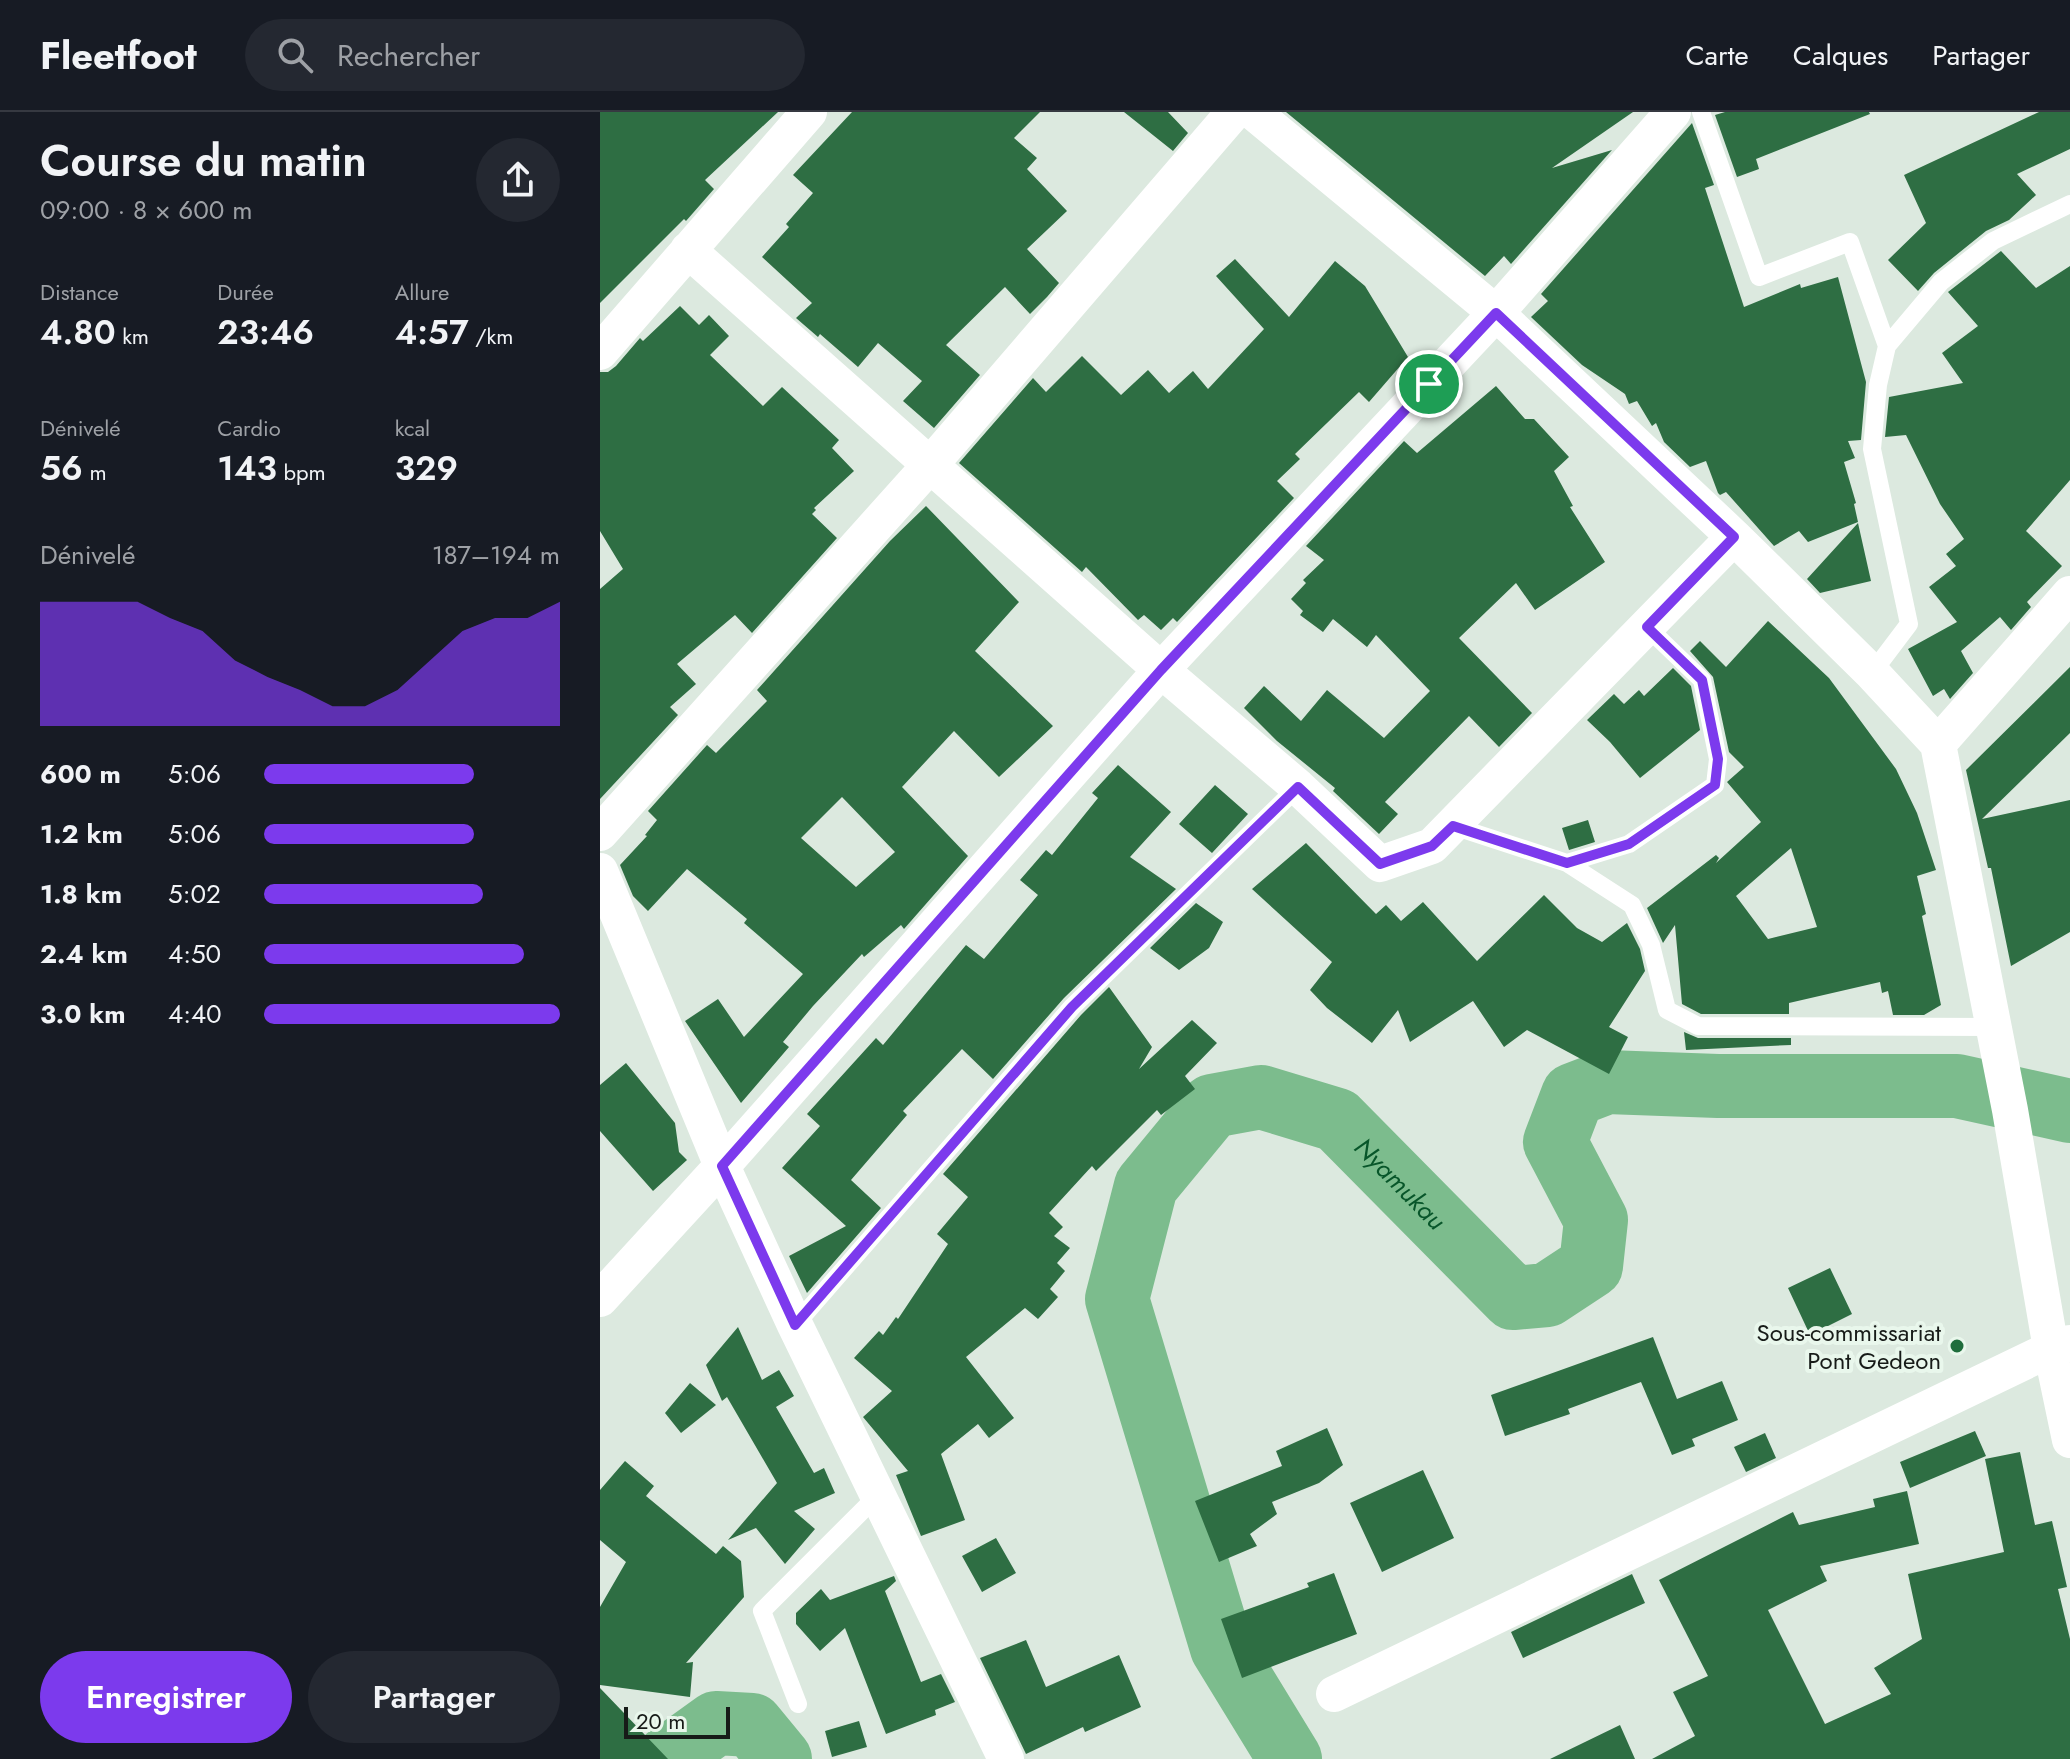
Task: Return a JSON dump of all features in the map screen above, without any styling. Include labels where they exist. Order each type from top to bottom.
[{"type":"street","points":[[600,352],[809,112]]},
{"type":"street","points":[[600,833],[930,465],[1234,112]]},
{"type":"street","points":[[1253,112],[1496,313],[1734,537],[1872,673],[1938,744],[2060,1346],[2070,1440]]},
{"type":"street","points":[[600,1299],[722,1166],[1161,670],[1496,313],[1673,112]]},
{"type":"street","points":[[688,250],[1161,670],[1298,787],[1380,864],[1432,846],[1734,537]]},
{"type":"street","points":[[1938,744],[2070,594]]},
{"type":"street","points":[[600,871],[722,1166],[795,1325],[1006,1759]]},
{"type":"street","points":[[1334,1694],[2060,1346]]},
{"type":"lane","points":[[1701,112],[1759,277],[1850,242],[1887,346]]},
{"type":"lane","points":[[1872,673],[1909,624],[1872,449],[1878,385],[1887,346],[1941,282],[1993,241],[2070,204]]},
{"type":"lane","points":[[1567,863],[1629,844],[1715,785],[1718,759],[1702,680],[1647,627]]},
{"type":"lane","points":[[795,1325],[1072,1007],[1298,787]]},
{"type":"lane","points":[[1453,826],[1567,863],[1632,905],[1651,945],[1667,1010],[1698,1026],[1994,1027]]},
{"type":"lane","points":[[798,1704],[762,1611],[879,1494]]},
{"type":"building","points":[[600,112],[778,112],[705,180],[714,189],[686,221],[684,219],[600,303]]},
{"type":"building","points":[[852,112],[1040,112],[1014,138],[1037,158],[1027,169],[1067,211],[1027,249],[1059,283],[1047,297],[1030,314],[1005,287],[946,345],[980,375],[934,428],[903,401],[922,381],[878,343],[858,367],[820,334],[818,337],[796,318],[812,303],[762,257],[789,227],[786,224],[813,193],[793,175]]},
{"type":"building","points":[[1124,112],[1168,112],[1188,133],[1173,151]]},
{"type":"building","points":[[1286,112],[1633,112],[1552,168],[1612,150],[1511,264],[1504,256],[1485,276]]},
{"type":"building","points":[[1725,112],[1870,114],[1756,159],[1759,169],[1737,177],[1715,115]]},
{"type":"building","points":[[2039,112],[2070,112],[2070,149],[2017,174],[2036,195],[2009,220],[1986,231],[1934,273],[1918,291],[1888,260],[1926,223],[1904,175]]},
{"type":"building","points":[[1692,123],[1714,185],[1705,188],[1744,307],[1800,284],[1801,288],[1838,277],[1866,382],[1861,440],[1848,441],[1855,458],[1844,462],[1858,522],[1808,542],[1799,531],[1774,546],[1726,492],[1718,493],[1706,461],[1690,467],[1664,442],[1656,423],[1652,426],[1637,401],[1629,404],[1625,394],[1582,365],[1531,317],[1548,301],[1541,294]]},
{"type":"building","points":[[2001,251],[2036,288],[2070,266],[2070,480],[2026,531],[2062,566],[2027,602],[2031,607],[2011,630],[2000,617],[1961,651],[1973,673],[1950,699],[1944,689],[1933,696],[1908,649],[1957,622],[1929,587],[1956,566],[1946,554],[1964,539],[1940,504],[1906,435],[1885,437],[1889,397],[1963,383],[1942,353],[1978,326],[1948,292]]},
{"type":"building","points":[[1235,259],[1289,317],[1335,261],[1365,286],[1408,357],[1369,402],[1359,392],[1295,454],[1300,459],[1277,481],[1294,498],[1177,622],[1173,618],[1161,630],[1144,615],[1138,620],[1086,567],[1082,572],[959,463],[1033,378],[1046,392],[1082,356],[1121,395],[1148,370],[1169,393],[1193,371],[1208,389],[1264,329],[1216,276]]},
{"type":"building","points":[[680,306],[699,325],[709,315],[729,336],[710,355],[763,406],[782,387],[839,440],[832,448],[854,471],[814,508],[816,510],[812,514],[837,538],[752,633],[735,615],[677,664],[696,684],[670,707],[678,715],[600,799],[600,589],[623,569],[600,531],[600,372],[608,372],[616,366],[640,338],[643,341]]},
{"type":"building","points":[[1496,386],[1525,419],[1534,419],[1569,457],[1554,471],[1573,506],[1570,507],[1605,562],[1535,610],[1516,583],[1459,638],[1532,713],[1499,747],[1469,716],[1385,802],[1398,814],[1379,834],[1333,791],[1335,788],[1277,741],[1244,708],[1264,686],[1301,721],[1327,690],[1384,738],[1430,691],[1376,635],[1367,647],[1333,619],[1323,632],[1300,615],[1303,611],[1291,599],[1306,583],[1303,580],[1324,560],[1306,546],[1404,441],[1417,453]]},
{"type":"building","points":[[926,506],[1019,602],[975,651],[1053,726],[999,777],[954,731],[902,787],[968,856],[904,929],[901,925],[864,957],[862,954],[813,1006],[783,1042],[789,1047],[741,1103],[685,1021],[718,999],[744,1037],[803,974],[744,923],[747,919],[687,869],[648,911],[633,896],[620,865],[647,836],[657,820],[648,811],[707,745],[716,753],[767,701],[757,690],[890,541]],"holes":[[[842,797],[895,852],[856,887],[801,838]]]},
{"type":"building","points":[[1858,523],[1871,581],[1820,593],[1807,579]]},
{"type":"building","points":[[1768,621],[1829,678],[1896,769],[1917,813],[1936,870],[1917,876],[1926,914],[1922,916],[1941,1005],[1924,1015],[1893,1015],[1888,991],[1882,993],[1880,982],[1789,1003],[1789,1014],[1701,1014],[1682,1004],[1675,925],[1663,943],[1647,908],[1716,855],[1719,858],[1716,863],[1761,822],[1727,782],[1744,767],[1729,752],[1713,677],[1690,651],[1700,641],[1726,667]],"holes":[[[1791,848],[1817,927],[1768,939],[1736,896]]]},
{"type":"building","points":[[2070,667],[2070,733],[1982,819],[2070,800],[2070,932],[2011,966],[1991,868],[1988,868],[1966,770]]},
{"type":"building","points":[[1673,668],[1691,686],[1700,730],[1640,778],[1587,720],[1614,694],[1624,704],[1639,690],[1644,696]]},
{"type":"building","points":[[1118,765],[1171,812],[1130,857],[1176,889],[1064,998],[993,1079],[962,1049],[903,1111],[907,1115],[851,1180],[881,1208],[807,1293],[789,1256],[846,1226],[782,1168],[820,1126],[807,1114],[876,1038],[883,1045],[966,945],[984,959],[1038,895],[1020,880],[1046,850],[1052,855],[1098,798],[1092,793]]},
{"type":"building","points":[[1215,785],[1248,814],[1212,853],[1179,824]]},
{"type":"building","points":[[1588,820],[1595,842],[1569,850],[1562,828]]},
{"type":"building","points":[[1306,843],[1376,914],[1386,905],[1401,921],[1423,902],[1477,961],[1544,895],[1577,928],[1602,942],[1627,923],[1640,949],[1645,971],[1609,1027],[1628,1037],[1609,1074],[1527,1030],[1504,1047],[1473,1001],[1410,1042],[1398,1010],[1372,1043],[1327,1008],[1310,990],[1332,962],[1252,889]]},
{"type":"building","points":[[1196,903],[1223,922],[1209,948],[1179,970],[1150,948]]},
{"type":"building","points":[[1109,987],[1152,1047],[1139,1069],[1192,1020],[1217,1043],[1185,1076],[1195,1089],[1161,1115],[1157,1110],[1096,1171],[1092,1166],[1049,1213],[1063,1227],[1054,1236],[1070,1248],[1057,1263],[1065,1271],[1050,1289],[1058,1297],[1038,1319],[1025,1308],[966,1357],[1014,1418],[989,1438],[978,1424],[941,1454],[965,1520],[921,1536],[896,1475],[908,1471],[863,1417],[892,1391],[854,1358],[879,1331],[883,1335],[896,1317],[898,1319],[948,1244],[937,1234],[968,1197],[943,1174]]},
{"type":"building","points":[[1684,1032],[1698,1038],[1791,1038],[1791,1045],[1686,1050]]},
{"type":"building","points":[[626,1063],[675,1123],[679,1152],[687,1160],[653,1191],[600,1131],[600,1085]]},
{"type":"building","points":[[1830,1268],[1852,1314],[1810,1335],[1788,1288]]},
{"type":"building","points":[[738,1327],[762,1380],[779,1370],[794,1396],[776,1407],[814,1473],[824,1468],[835,1493],[794,1511],[815,1529],[785,1564],[756,1528],[728,1540],[777,1483],[727,1397],[722,1401],[706,1365]]},
{"type":"building","points":[[1653,1337],[1677,1399],[1722,1381],[1738,1420],[1692,1439],[1695,1446],[1672,1455],[1641,1382],[1568,1409],[1570,1414],[1505,1436],[1491,1395]]},
{"type":"building","points":[[690,1383],[716,1405],[681,1433],[665,1413]]},
{"type":"building","points":[[1327,1428],[1343,1465],[1319,1483],[1272,1502],[1277,1514],[1250,1534],[1257,1546],[1219,1562],[1195,1501],[1282,1466],[1276,1451]]},
{"type":"building","points":[[1975,1431],[1986,1456],[1910,1488],[1900,1462]]},
{"type":"building","points":[[1765,1433],[1776,1458],[1746,1472],[1734,1447]]},
{"type":"building","points":[[2020,1452],[2035,1525],[2052,1521],[2067,1587],[2058,1589],[2070,1639],[2070,1759],[1652,1759],[1695,1736],[1673,1692],[1708,1676],[1659,1580],[1793,1512],[1799,1525],[1875,1507],[1873,1499],[1907,1491],[1919,1544],[1820,1566],[1827,1581],[1768,1610],[1825,1724],[1891,1694],[1874,1668],[1922,1639],[1908,1574],[2004,1552],[1985,1459]]},
{"type":"building","points":[[625,1461],[654,1486],[646,1496],[716,1554],[723,1546],[741,1561],[744,1597],[686,1663],[693,1662],[690,1697],[600,1685],[600,1607],[626,1562],[600,1540],[600,1490]]},
{"type":"building","points":[[1423,1470],[1454,1538],[1382,1572],[1350,1503]]},
{"type":"building","points":[[996,1538],[1016,1573],[982,1592],[962,1556]]},
{"type":"building","points":[[1334,1573],[1357,1634],[1242,1678],[1221,1619],[1309,1587],[1307,1583]]},
{"type":"building","points":[[1632,1574],[1645,1603],[1523,1658],[1511,1632]]},
{"type":"building","points":[[894,1576],[896,1581],[885,1591],[921,1682],[941,1674],[955,1702],[935,1710],[936,1715],[886,1734],[845,1628],[820,1651],[796,1624],[796,1613],[821,1589],[830,1600]]},
{"type":"building","points":[[1026,1640],[1046,1687],[1119,1655],[1141,1707],[1085,1732],[1083,1727],[1026,1754],[980,1658]]},
{"type":"building","points":[[600,1688],[668,1759],[600,1759]]},
{"type":"building","points":[[859,1721],[867,1747],[832,1757],[825,1731]]},
{"type":"building","points":[[1620,1725],[1635,1759],[1550,1759]]},
{"type":"waterway","name":"Nyamukau","points":[[1290,1759],[1222,1648],[1117,1299],[1146,1186],[1212,1106],[1261,1097],[1337,1120],[1513,1298],[1547,1295],[1591,1266],[1596,1220],[1555,1142],[1573,1095],[1607,1082],[1718,1086],[1957,1086],[2070,1111]]},
{"type":"waterway","name":"Nyamukau","points":[[666,1759],[716,1723],[752,1725],[780,1759]]},
{"type":"place","name":"Sous-commissariat Pont Gedeon","points":[[1957,1346]]},
{"type":"route","points":[[1496,313],[1734,537],[1647,627],[1702,680],[1718,759],[1715,785],[1629,844],[1567,863],[1453,826],[1432,846],[1380,864],[1298,787],[1072,1007],[795,1325],[722,1166],[1161,670],[1429,384],[1496,313]]}]
